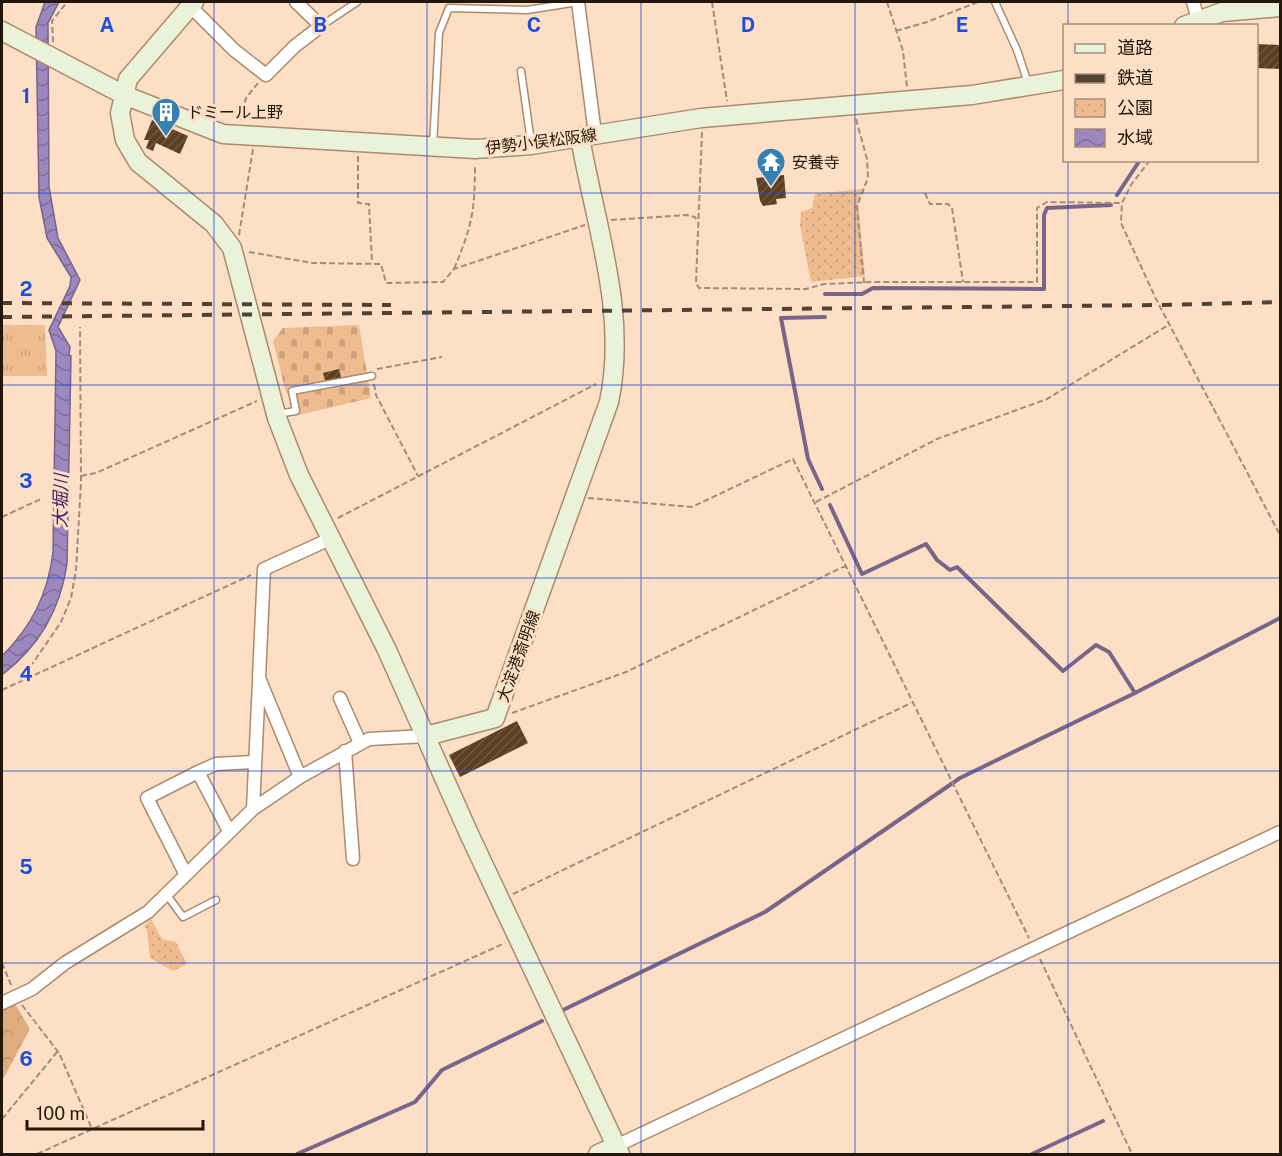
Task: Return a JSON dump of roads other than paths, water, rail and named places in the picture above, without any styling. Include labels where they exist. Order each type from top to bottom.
[{"type":"main road","points":[[192,4],[131,74],[124,95],[120,122],[131,152],[145,167],[214,224],[232,248],[276,415],[294,465],[361,598],[517,938],[618,1150],[598,1155]]},
{"type":"main road","points":[[1192,15],[1281,7]]},
{"type":"main road","name":"伊勢小俣松阪線","points":[[2,31],[124,95],[205,128],[246,137],[475,149],[531,145],[701,118],[972,95],[1063,80]]},
{"type":"main road","name":"大淀港斎明線","points":[[426,736],[495,717],[604,417],[615,374],[614,300],[596,222],[588,136]]},
{"type":"street","points":[[192,4],[234,50],[266,75],[295,46],[321,26],[296,2]]},
{"type":"street","points":[[578,2],[588,136]]},
{"type":"street","points":[[253,809],[253,762],[264,569],[326,532]]},
{"type":"street","points":[[259,678],[300,777]]},
{"type":"street","points":[[340,698],[360,742]]},
{"type":"street","points":[[2,1003],[17,996],[147,912],[253,809],[300,777],[360,742],[389,736],[426,736]]},
{"type":"street","points":[[345,751],[353,859]]},
{"type":"street","points":[[186,875],[147,798],[216,764],[253,762]]},
{"type":"street","points":[[198,772],[229,831]]},
{"type":"street","points":[[618,1150],[1281,832]]},
{"type":"lane","points":[[321,26],[357,2]]},
{"type":"lane","points":[[433,146],[439,33],[449,8],[527,10],[578,2]]},
{"type":"lane","points":[[995,2],[1017,50],[1029,86]]},
{"type":"lane","points":[[520,71],[531,145]]},
{"type":"lane","points":[[276,415],[296,411],[292,391],[372,376]]},
{"type":"lane","points":[[166,895],[183,917],[216,900]]},
{"type":"water","name":"大堀川","points":[[45,2],[59,2],[48,23],[49,187],[58,238],[80,280],[58,327],[70,347],[69,355],[71,356],[67,564],[59,597],[46,626],[27,652],[2,675],[2,656],[30,621],[43,595],[51,567],[56,351],[49,330],[70,286],[71,277],[47,238],[39,197],[36,27]]},
{"type":"waterway","points":[[1117,195],[1139,162]]},
{"type":"waterway","points":[[825,294],[862,294],[873,288],[1044,289],[1044,215],[1047,208],[1111,205]]},
{"type":"waterway","points":[[822,489],[808,459],[781,318],[825,317]]},
{"type":"waterway","points":[[561,1011],[765,912],[960,778],[1135,693],[1109,652],[1096,645],[1063,671],[957,567],[950,570],[937,560],[926,544],[862,574],[830,505]]},
{"type":"waterway","points":[[1135,693],[1280,618]]},
{"type":"waterway","points":[[297,1154],[415,1102],[442,1070],[542,1021]]},
{"type":"waterway","points":[[1032,1154],[1103,1121]]},
{"type":"railway","points":[[2,317],[1280,302]]},
{"type":"railway","points":[[2,303],[391,305]]},
{"type":"place","name":"ドミール上野","points":[[166,138]]},
{"type":"place","name":"安養寺","points":[[771,188]]}]
